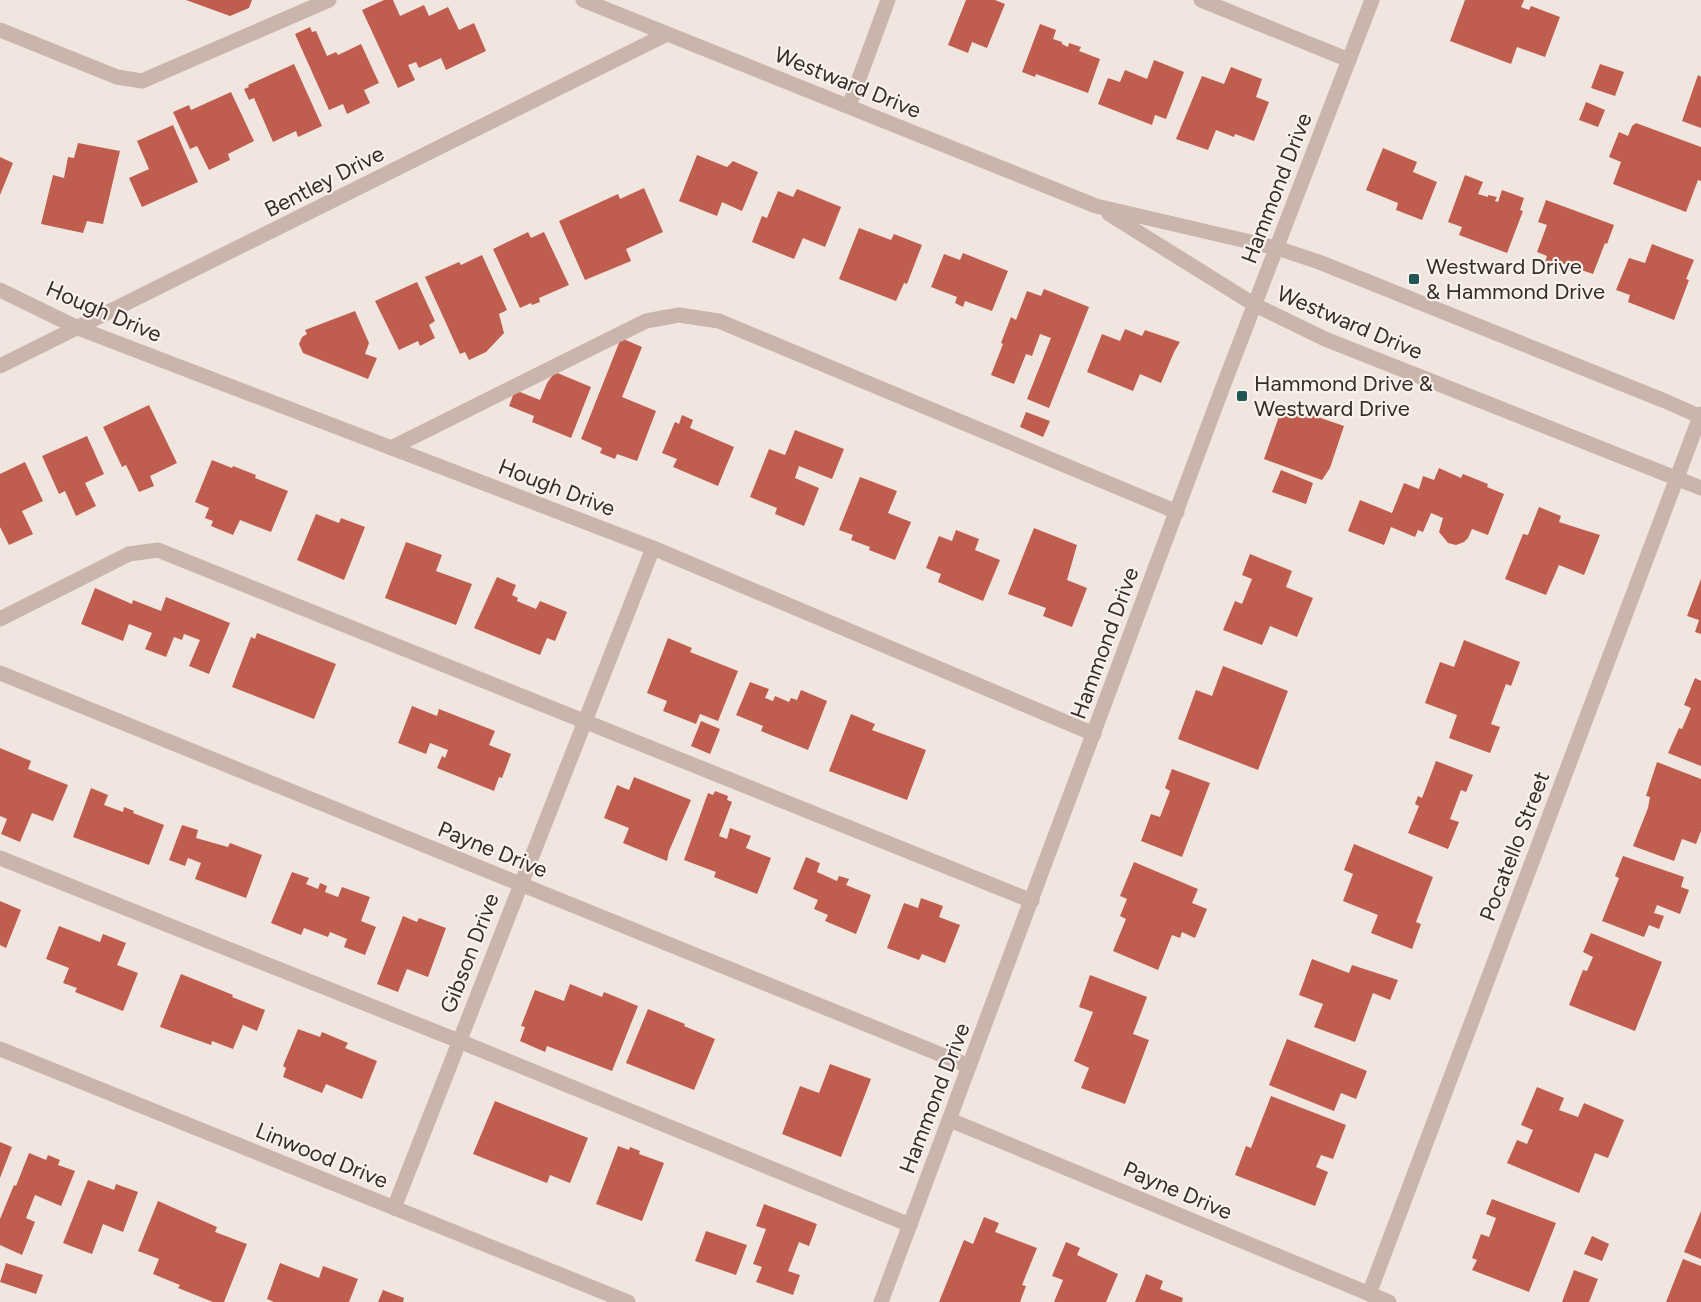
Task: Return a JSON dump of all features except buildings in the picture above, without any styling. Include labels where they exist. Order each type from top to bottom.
[{"type":"street","points":[[0,30],[117,76],[142,81],[329,0]]},
{"type":"street","name":"Westward Drive","points":[[583,0],[1096,206],[1277,248],[1344,271],[1701,416]]},
{"type":"street","points":[[849,106],[888,0]]},
{"type":"street","points":[[1201,0],[1349,60]]},
{"type":"street","name":"Hammond Drive","points":[[881,1302],[1255,305],[1372,0]]},
{"type":"street","name":"Bentley Drive","points":[[0,366],[667,34]]},
{"type":"street","name":"Westward Drive","points":[[1096,206],[1255,305],[1325,339],[1701,488]]},
{"type":"street","name":"Hough Drive","points":[[0,290],[78,328],[653,548],[1094,734]]},
{"type":"street","points":[[391,448],[646,321],[679,315],[719,321],[1177,512]]},
{"type":"street","name":"Pocatello Street","points":[[1369,1294],[1701,416]]},
{"type":"street","name":"Gibson Drive","points":[[394,1208],[653,548]]},
{"type":"street","points":[[0,619],[129,554],[158,550],[1032,901]]},
{"type":"street","name":"Payne Drive","points":[[0,673],[969,1066]]},
{"type":"street","points":[[0,858],[459,1041],[910,1225]]},
{"type":"street","name":"Linwood Drive","points":[[0,1049],[628,1302]]},
{"type":"street","name":"Payne Drive","points":[[950,1120],[1389,1302]]},
{"type":"place","name":"Westward Drive & Hammond Drive","points":[[1414,279]]},
{"type":"place","name":"Hammond Drive & Westward Drive","points":[[1242,396]]}]
